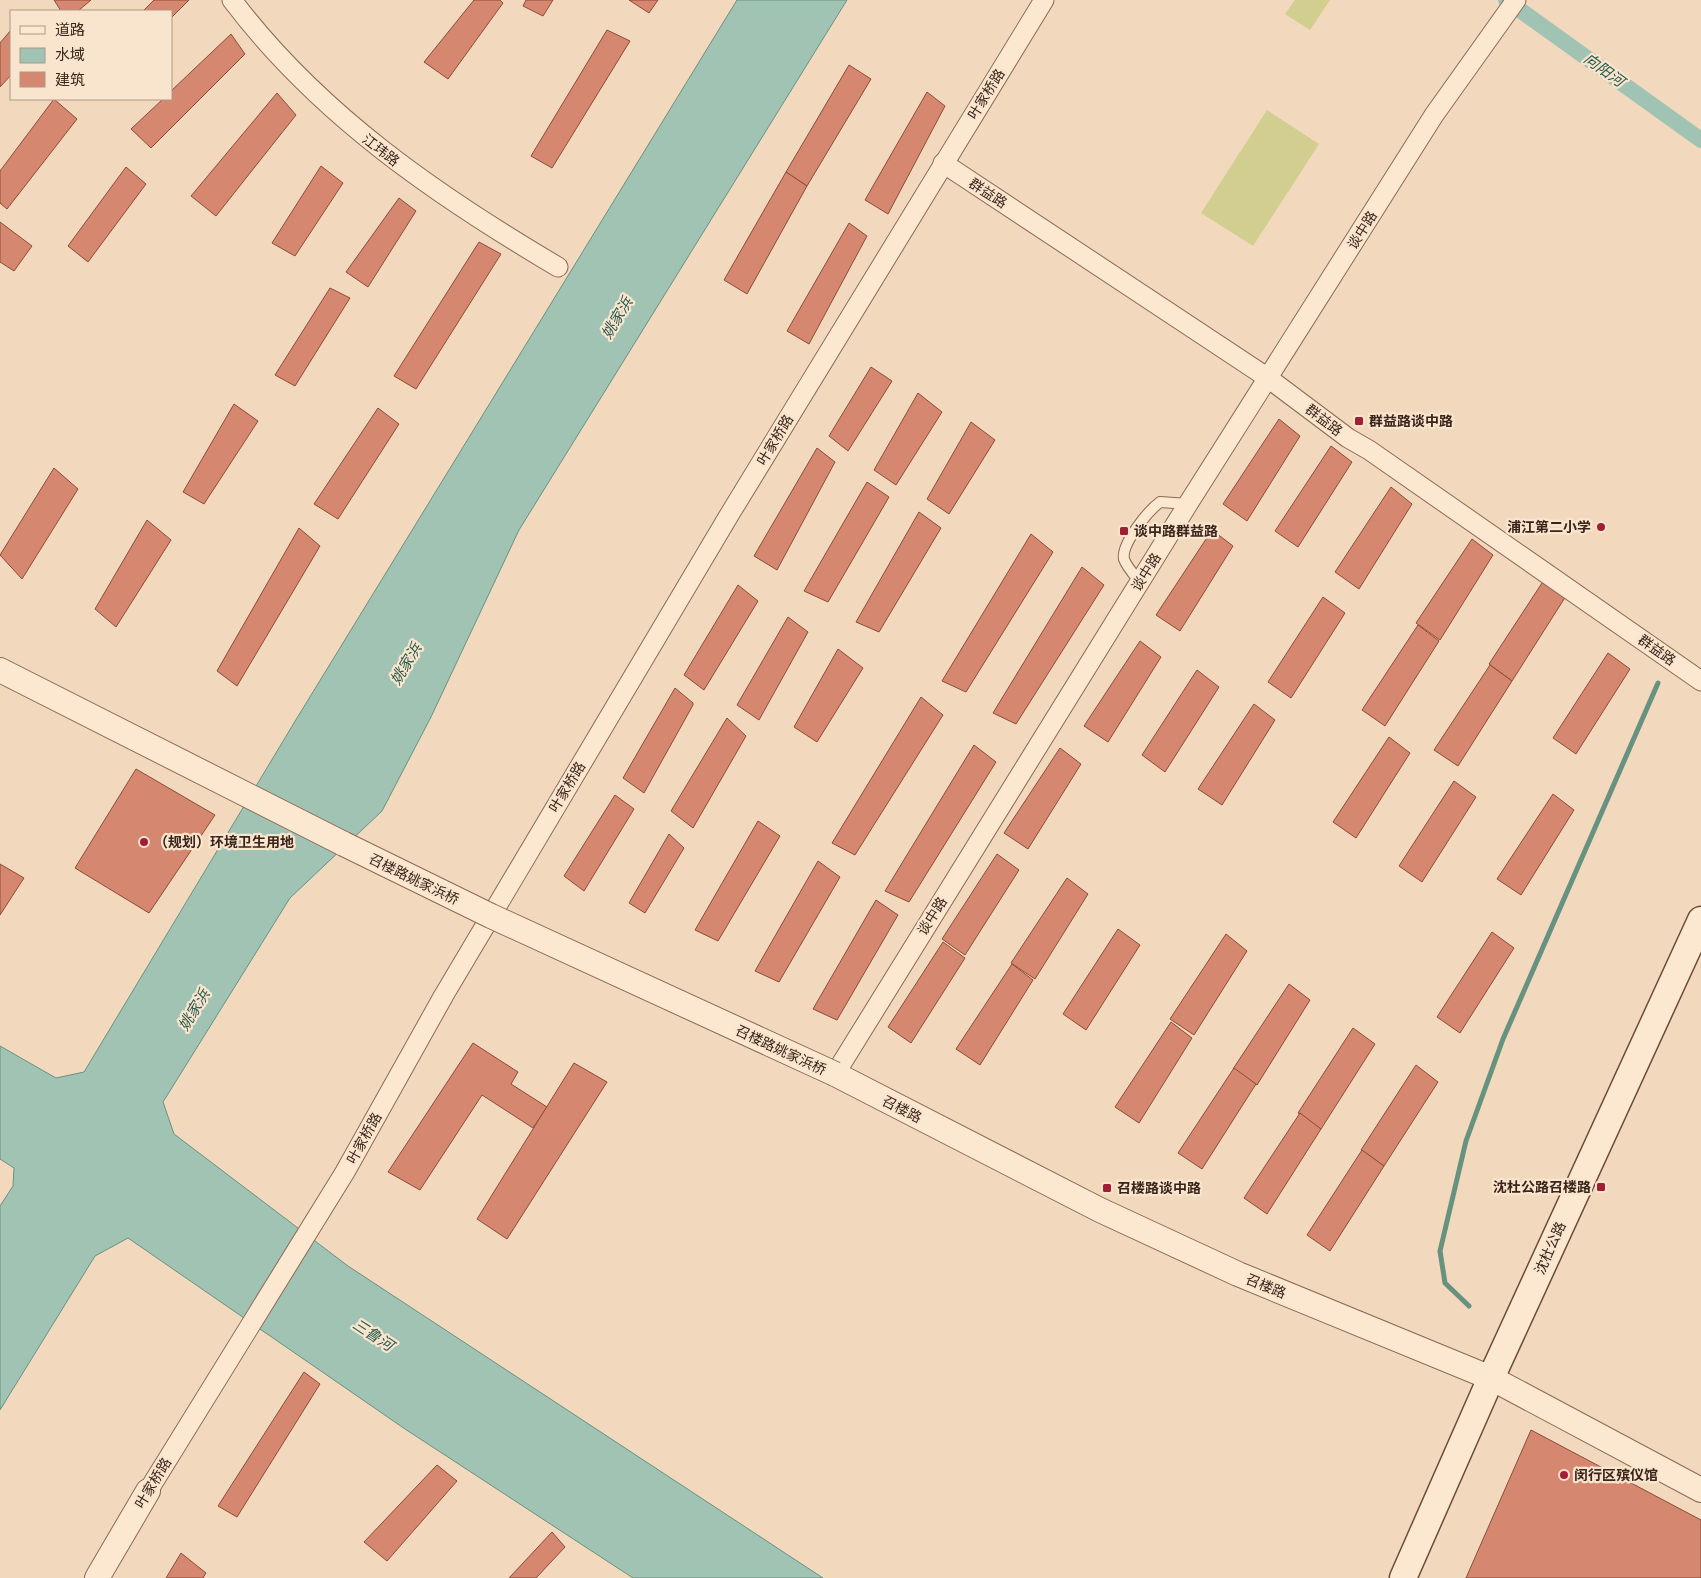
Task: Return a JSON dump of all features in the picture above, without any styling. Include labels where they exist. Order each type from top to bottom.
[{"type":"main road","name":"沈杜公路","points":[[1403,1578],[1491,1378],[1701,920]]},
{"type":"street","name":"江玮路","points":[[232,0],[258,35],[311,90],[374,145],[419,178],[558,267]]},
{"type":"street","name":"叶家桥路","points":[[97,1578],[148,1491],[345,1172],[444,995],[731,512],[1044,0]]},
{"type":"street","name":"谈中路","points":[[835,1074],[1188,504],[1434,115],[1516,0]]},
{"type":"street","name":"群益路","points":[[943,163],[1268,378],[1348,438],[1377,455],[1701,681]]},
{"type":"street","name":"召楼路姚家浜桥","points":[[0,670],[490,916],[835,1074]]},
{"type":"street","name":"召楼路","points":[[835,1074],[1100,1210],[1238,1274],[1491,1378],[1701,1490]]},
{"type":"lane","points":[[1140,582],[1124,560],[1124,548],[1152,508],[1160,502],[1188,504]]},
{"type":"shaded area","points":[[1295,0],[1330,0],[1310,30],[1285,14]]},
{"type":"shaded area","points":[[1267,110],[1319,144],[1253,246],[1201,213]]},
{"type":"water","points":[[737,0],[847,0],[519,530],[431,717],[382,811],[290,898],[163,1102],[174,1134],[348,1266],[823,1578],[633,1578],[405,1429],[128,1238],[95,1256],[0,1410],[0,1206],[13,1186],[14,1168],[0,1159],[0,1046],[56,1078],[84,1072],[297,718]]},
{"type":"building","points":[[54,0],[91,0],[79,10],[60,10]]},
{"type":"building","points":[[154,0],[189,0],[172,17],[172,10],[144,10]]},
{"type":"building","points":[[474,0],[500,0],[503,3],[448,79],[424,62]]},
{"type":"building","points":[[526,0],[553,0],[543,16],[523,6]]},
{"type":"building","points":[[629,0],[658,0],[649,13]]},
{"type":"building","points":[[607,30],[630,41],[552,168],[531,156]]},
{"type":"building","points":[[10,31],[10,76],[0,87],[0,43]]},
{"type":"building","points":[[231,34],[245,54],[151,148],[131,129],[162,100],[172,100],[172,90]]},
{"type":"building","points":[[849,65],[871,79],[807,186],[786,172]]},
{"type":"building","points":[[927,92],[945,106],[888,214],[865,200]]},
{"type":"building","points":[[277,93],[296,115],[216,216],[191,196]]},
{"type":"building","points":[[53,100],[77,119],[7,209],[0,203],[0,171]]},
{"type":"building","points":[[321,166],[343,183],[295,256],[272,243]]},
{"type":"building","points":[[126,167],[146,184],[88,262],[68,246]]},
{"type":"building","points":[[786,172],[807,186],[747,294],[724,280]]},
{"type":"building","points":[[399,198],[416,211],[368,287],[346,272]]},
{"type":"building","points":[[0,222],[32,246],[14,271],[0,262]]},
{"type":"building","points":[[849,223],[867,236],[809,344],[787,331]]},
{"type":"building","points":[[479,242],[501,254],[416,389],[394,376]]},
{"type":"building","points":[[330,288],[350,298],[295,386],[275,375]]},
{"type":"building","points":[[871,367],[892,381],[848,451],[829,436]]},
{"type":"building","points":[[918,393],[942,412],[896,485],[874,470]]},
{"type":"building","points":[[234,404],[258,421],[204,504],[183,492]]},
{"type":"building","points":[[378,408],[399,424],[338,519],[314,504]]},
{"type":"building","points":[[1279,419],[1300,436],[1247,521],[1223,504]]},
{"type":"building","points":[[971,422],[995,440],[949,514],[927,499]]},
{"type":"building","points":[[1331,446],[1352,462],[1298,547],[1275,531]]},
{"type":"building","points":[[817,448],[835,462],[777,570],[754,556]]},
{"type":"building","points":[[54,468],[78,489],[22,579],[0,555]]},
{"type":"building","points":[[867,482],[889,497],[828,602],[804,591]]},
{"type":"building","points":[[1391,487],[1412,504],[1359,589],[1335,572]]},
{"type":"building","points":[[919,512],[941,528],[879,632],[856,622]]},
{"type":"building","points":[[147,520],[171,540],[116,627],[95,609]]},
{"type":"building","points":[[299,528],[320,546],[237,686],[217,671]]},
{"type":"building","points":[[1212,530],[1233,546],[1180,631],[1156,615]]},
{"type":"building","points":[[1031,534],[1053,552],[966,692],[942,681]]},
{"type":"building","points":[[1472,539],[1493,555],[1440,640],[1416,623]]},
{"type":"building","points":[[1082,567],[1104,585],[1016,724],[993,713]]},
{"type":"building","points":[[1544,580],[1566,596],[1512,681],[1489,664]]},
{"type":"building","points":[[738,585],[758,601],[704,690],[684,675]]},
{"type":"building","points":[[1323,597],[1345,613],[1291,698],[1268,682]]},
{"type":"building","points":[[788,617],[808,632],[759,720],[737,705]]},
{"type":"building","points":[[1418,625],[1439,641],[1385,726],[1362,710]]},
{"type":"building","points":[[1140,641],[1161,657],[1108,742],[1084,726]]},
{"type":"building","points":[[838,649],[863,668],[817,742],[794,727]]},
{"type":"building","points":[[1608,653],[1630,669],[1576,754],[1553,738]]},
{"type":"building","points":[[1490,665],[1512,681],[1458,766],[1434,750]]},
{"type":"building","points":[[1197,670],[1219,687],[1165,772],[1142,755]]},
{"type":"building","points":[[675,688],[693,705],[644,793],[623,778]]},
{"type":"building","points":[[921,697],[943,715],[855,855],[832,843]]},
{"type":"building","points":[[1254,704],[1275,720],[1222,805],[1198,789]]},
{"type":"building","points":[[727,718],[746,736],[693,828],[671,811]]},
{"type":"building","points":[[1389,737],[1410,753],[1356,838],[1333,822]]},
{"type":"building","points":[[974,745],[996,762],[909,902],[885,891]]},
{"type":"building","points":[[1060,748],[1081,764],[1028,849],[1004,833]]},
{"type":"building","name":"（规划）环境卫生用地","points":[[136,769],[215,815],[149,913],[75,868]]},
{"type":"building","points":[[1454,781],[1476,797],[1422,882],[1399,866]]},
{"type":"building","points":[[1553,794],[1574,810],[1521,895],[1497,879]]},
{"type":"building","points":[[615,795],[634,809],[584,891],[564,876]]},
{"type":"building","points":[[758,821],[780,836],[718,941],[695,930]]},
{"type":"building","points":[[669,834],[684,848],[645,913],[629,903]]},
{"type":"building","points":[[997,854],[1019,870],[965,955],[942,939]]},
{"type":"building","points":[[818,861],[840,877],[779,982],[755,971]]},
{"type":"building","points":[[0,864],[24,878],[0,915]]},
{"type":"building","points":[[1067,878],[1088,894],[1035,979],[1011,963]]},
{"type":"building","points":[[876,900],[898,915],[837,1020],[813,1009]]},
{"type":"building","points":[[1118,929],[1140,945],[1086,1030],[1063,1014]]},
{"type":"building","points":[[1492,932],[1514,948],[1460,1033],[1437,1017]]},
{"type":"building","points":[[1226,934],[1247,951],[1194,1035],[1170,1019]]},
{"type":"building","points":[[943,942],[965,958],[911,1043],[888,1027]]},
{"type":"building","points":[[1012,964],[1033,980],[980,1065],[956,1049]]},
{"type":"building","points":[[1289,984],[1310,1000],[1257,1085],[1233,1069]]},
{"type":"building","points":[[1171,1022],[1192,1038],[1139,1123],[1115,1107]]},
{"type":"building","points":[[1353,1028],[1375,1044],[1321,1129],[1298,1113]]},
{"type":"building","points":[[473,1043],[518,1072],[511,1084],[547,1107],[533,1128],[482,1095],[420,1190],[388,1172]]},
{"type":"building","points":[[574,1063],[607,1082],[507,1239],[477,1219]]},
{"type":"building","points":[[1416,1065],[1438,1082],[1384,1166],[1361,1150]]},
{"type":"building","points":[[1234,1068],[1256,1084],[1202,1169],[1178,1153]]},
{"type":"building","points":[[1300,1113],[1321,1129],[1267,1214],[1244,1198]]},
{"type":"building","points":[[1362,1150],[1384,1166],[1330,1251],[1307,1235]]},
{"type":"building","points":[[304,1372],[320,1384],[237,1517],[218,1506]]},
{"type":"building","name":"闵行区殡仪馆","points":[[1531,1430],[1701,1520],[1701,1578],[1466,1578]]},
{"type":"building","points":[[437,1465],[457,1481],[387,1561],[364,1542]]},
{"type":"building","points":[[552,1532],[565,1547],[536,1578],[509,1578]]},
{"type":"building","points":[[181,1553],[206,1573],[203,1578],[166,1578]]},
{"type":"waterway","name":"向阳河","points":[[1506,0],[1701,140]]},
{"type":"waterway","points":[[1469,1306],[1445,1283],[1440,1251],[1466,1141],[1503,1039],[1658,683]]},
{"type":"place","name":"群益路谈中路","points":[[1359,421]]},
{"type":"place","name":"浦江第二小学","points":[[1601,527]]},
{"type":"place","name":"谈中路群益路","points":[[1124,531]]},
{"type":"place","name":"（规划）环境卫生用地","points":[[144,842]]},
{"type":"place","name":"沈杜公路召楼路","points":[[1601,1187]]},
{"type":"place","name":"召楼路谈中路","points":[[1107,1188]]},
{"type":"place","name":"闵行区殡仪馆","points":[[1564,1475]]},
{"type":"water label","name":"姚家浜","points":[[617,318]]},
{"type":"water label","name":"姚家浜","points":[[406,664]]},
{"type":"water label","name":"姚家浜","points":[[194,1010]]},
{"type":"water label","name":"三鲁河","points":[[373,1335]]}]
